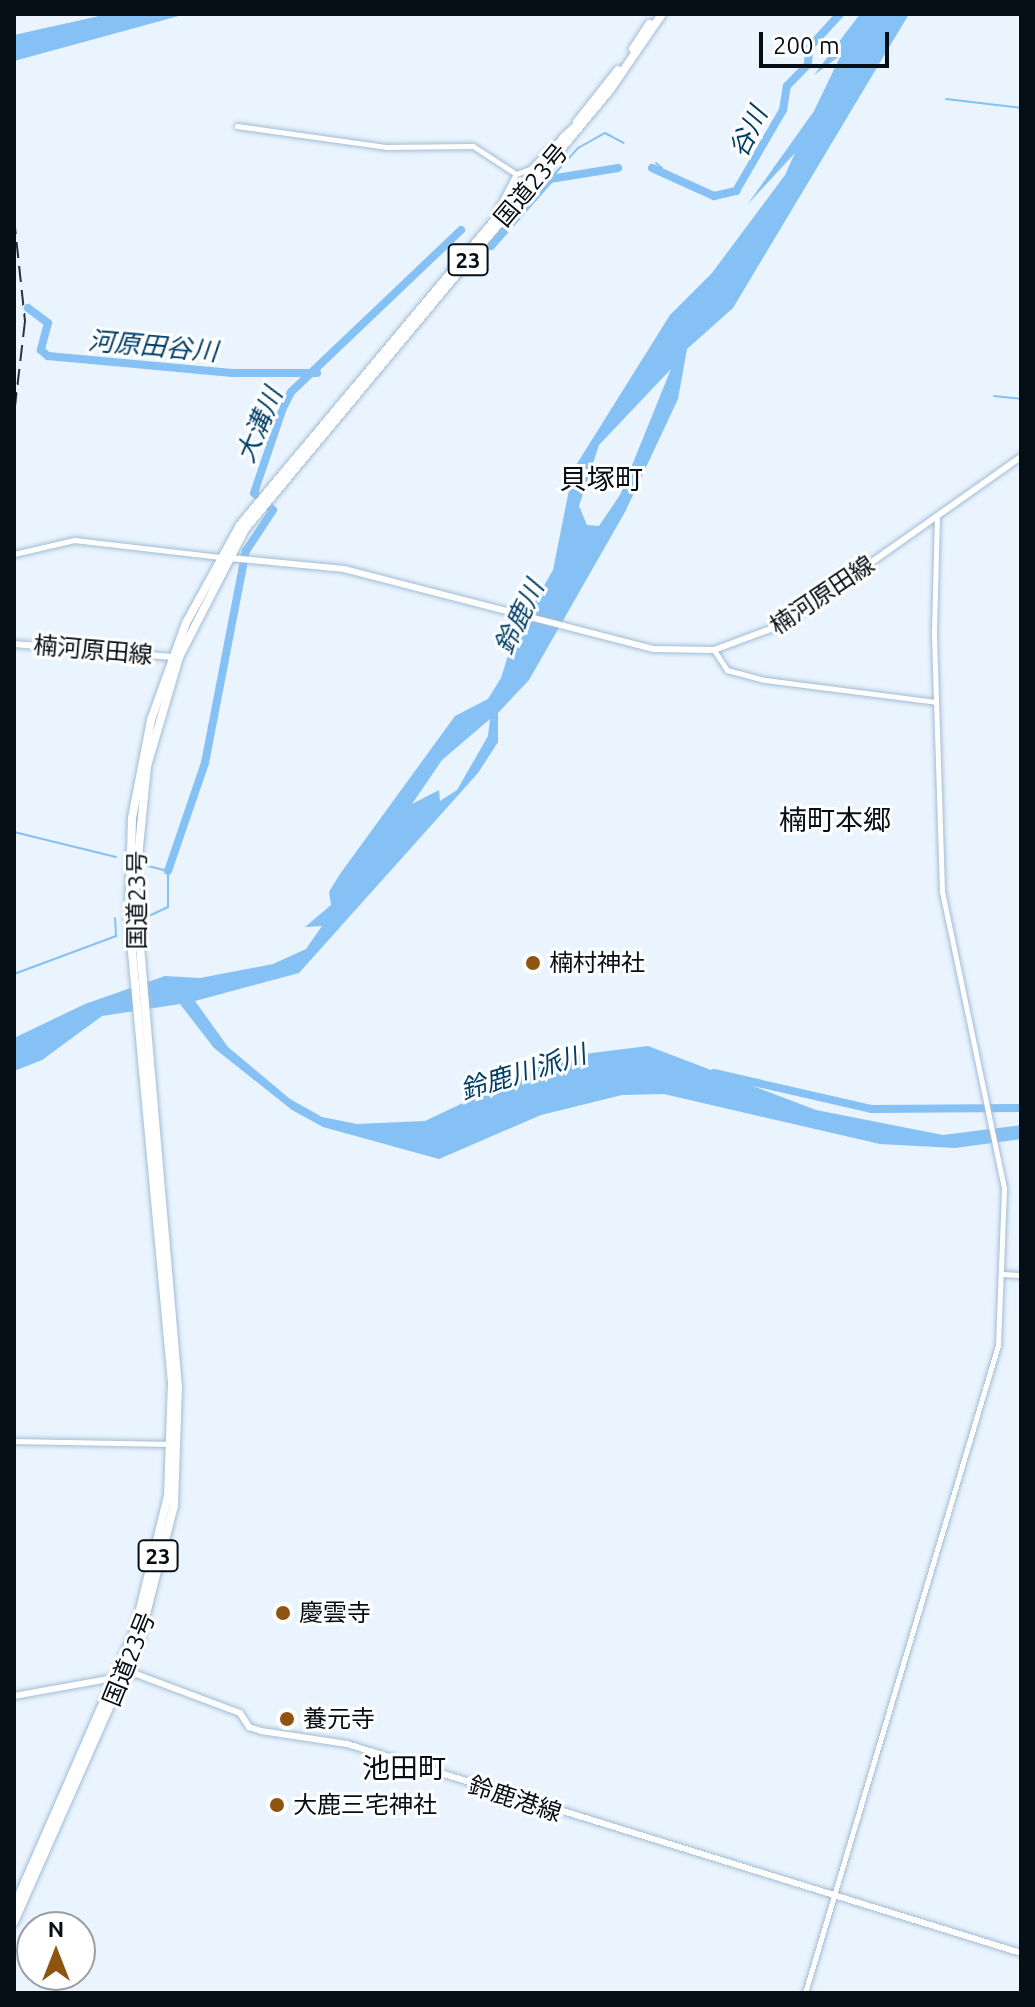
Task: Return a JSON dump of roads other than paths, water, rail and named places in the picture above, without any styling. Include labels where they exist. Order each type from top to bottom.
[{"type":"highway","name":"国道23号","points":[[14,1922],[121,1674],[163,1563],[176,1444],[134,953],[134,799],[172,657],[262,502],[574,125],[655,14]]},
{"type":"highway","name":"国道23号","points":[[262,502],[610,90],[662,14]]},
{"type":"highway","name":"国道23号","points":[[134,953],[137,847],[152,741],[184,644],[229,558]]},
{"type":"highway","name":"国道23号","points":[[14,1907],[121,1674]]},
{"type":"main road","name":"楠河原田線","points":[[229,558],[344,569],[665,651],[714,650],[784,624],[1021,457]]},
{"type":"main road","name":"楠河原田線","points":[[14,644],[172,657]]},
{"type":"main road","name":"鈴鹿港線","points":[[121,1674],[240,1713],[249,1727],[261,1731],[347,1744],[1021,1953]]},
{"type":"main road","points":[[14,1696],[121,1674]]},
{"type":"street","points":[[488,227],[516,174],[530,169],[574,125]]},
{"type":"street","points":[[237,126],[386,147],[473,146],[516,174]]},
{"type":"street","points":[[805,1993],[995,1358],[1001,1274],[999,1159],[944,914],[936,702],[937,516]]},
{"type":"street","points":[[14,554],[74,540],[229,558]]},
{"type":"street","points":[[714,650],[727,670],[765,680],[936,702]]},
{"type":"street","points":[[1001,1274],[1021,1275]]},
{"type":"street","points":[[14,1441],[176,1444]]},
{"type":"water","points":[[108,14],[186,14],[14,61],[14,35]]},
{"type":"water","points":[[860,14],[909,14],[733,308],[687,349],[678,399],[625,512],[529,680],[498,713],[498,742],[478,773],[299,973],[195,1001],[228,1047],[290,1099],[322,1117],[357,1124],[425,1121],[560,1057],[648,1046],[816,1110],[943,1135],[1021,1125],[1021,1139],[955,1148],[880,1144],[664,1094],[622,1095],[541,1115],[439,1159],[323,1127],[292,1110],[214,1048],[180,1004],[102,1016],[42,1060],[14,1071],[14,1038],[85,1004],[165,976],[200,978],[273,964],[306,949],[322,926],[305,927],[331,905],[329,892],[340,874],[455,716],[488,699],[501,678],[513,640],[553,570],[573,470],[670,315],[712,273],[785,175],[795,153],[747,205],[814,111],[841,55],[814,75]],"holes":[[[671,369],[620,495],[599,526],[587,525],[579,506],[599,445]],[[490,719],[488,736],[457,790],[440,801],[439,790],[412,804],[442,760]]]},
{"type":"waterway","name":"谷川","points":[[652,168],[714,196],[736,191],[783,110],[787,86],[808,64],[809,48],[840,14]]},
{"type":"waterway","points":[[946,99],[1021,108]]},
{"type":"waterway","points":[[550,179],[578,148],[605,133],[624,143]]},
{"type":"waterway","name":"谷川","points":[[656,163],[662,168]]},
{"type":"waterway","name":"大溝川","points":[[491,246],[550,179],[618,168]]},
{"type":"waterway","name":"大溝川","points":[[168,871],[205,763],[246,551],[273,510],[254,493],[283,408],[291,392],[461,230]]},
{"type":"waterway","name":"河原田谷川","points":[[28,308],[48,323],[41,350],[48,356],[232,373],[317,373]]},
{"type":"waterway","points":[[994,396],[1021,399]]},
{"type":"waterway","points":[[14,832],[116,857]]},
{"type":"waterway","points":[[140,864],[168,871],[168,907],[147,917]]},
{"type":"waterway","points":[[14,974],[116,936],[115,918]]},
{"type":"waterway","name":"鈴鹿川派川","points":[[714,1073],[871,1109],[1021,1108]]},
{"type":"railway","points":[[14,218],[25,321],[14,415]]},
{"type":"place","name":"楠村神社","points":[[533,963]]},
{"type":"place","name":"慶雲寺","points":[[283,1613]]},
{"type":"place","name":"養元寺","points":[[287,1719]]},
{"type":"place","name":"大鹿三宅神社","points":[[277,1805]]},
{"type":"district","name":"貝塚町","points":[[601,479]]},
{"type":"district","name":"楠町本郷","points":[[835,820]]},
{"type":"district","name":"池田町","points":[[404,1768]]},
{"type":"water label","name":"鈴鹿川","points":[[519,617]]}]
